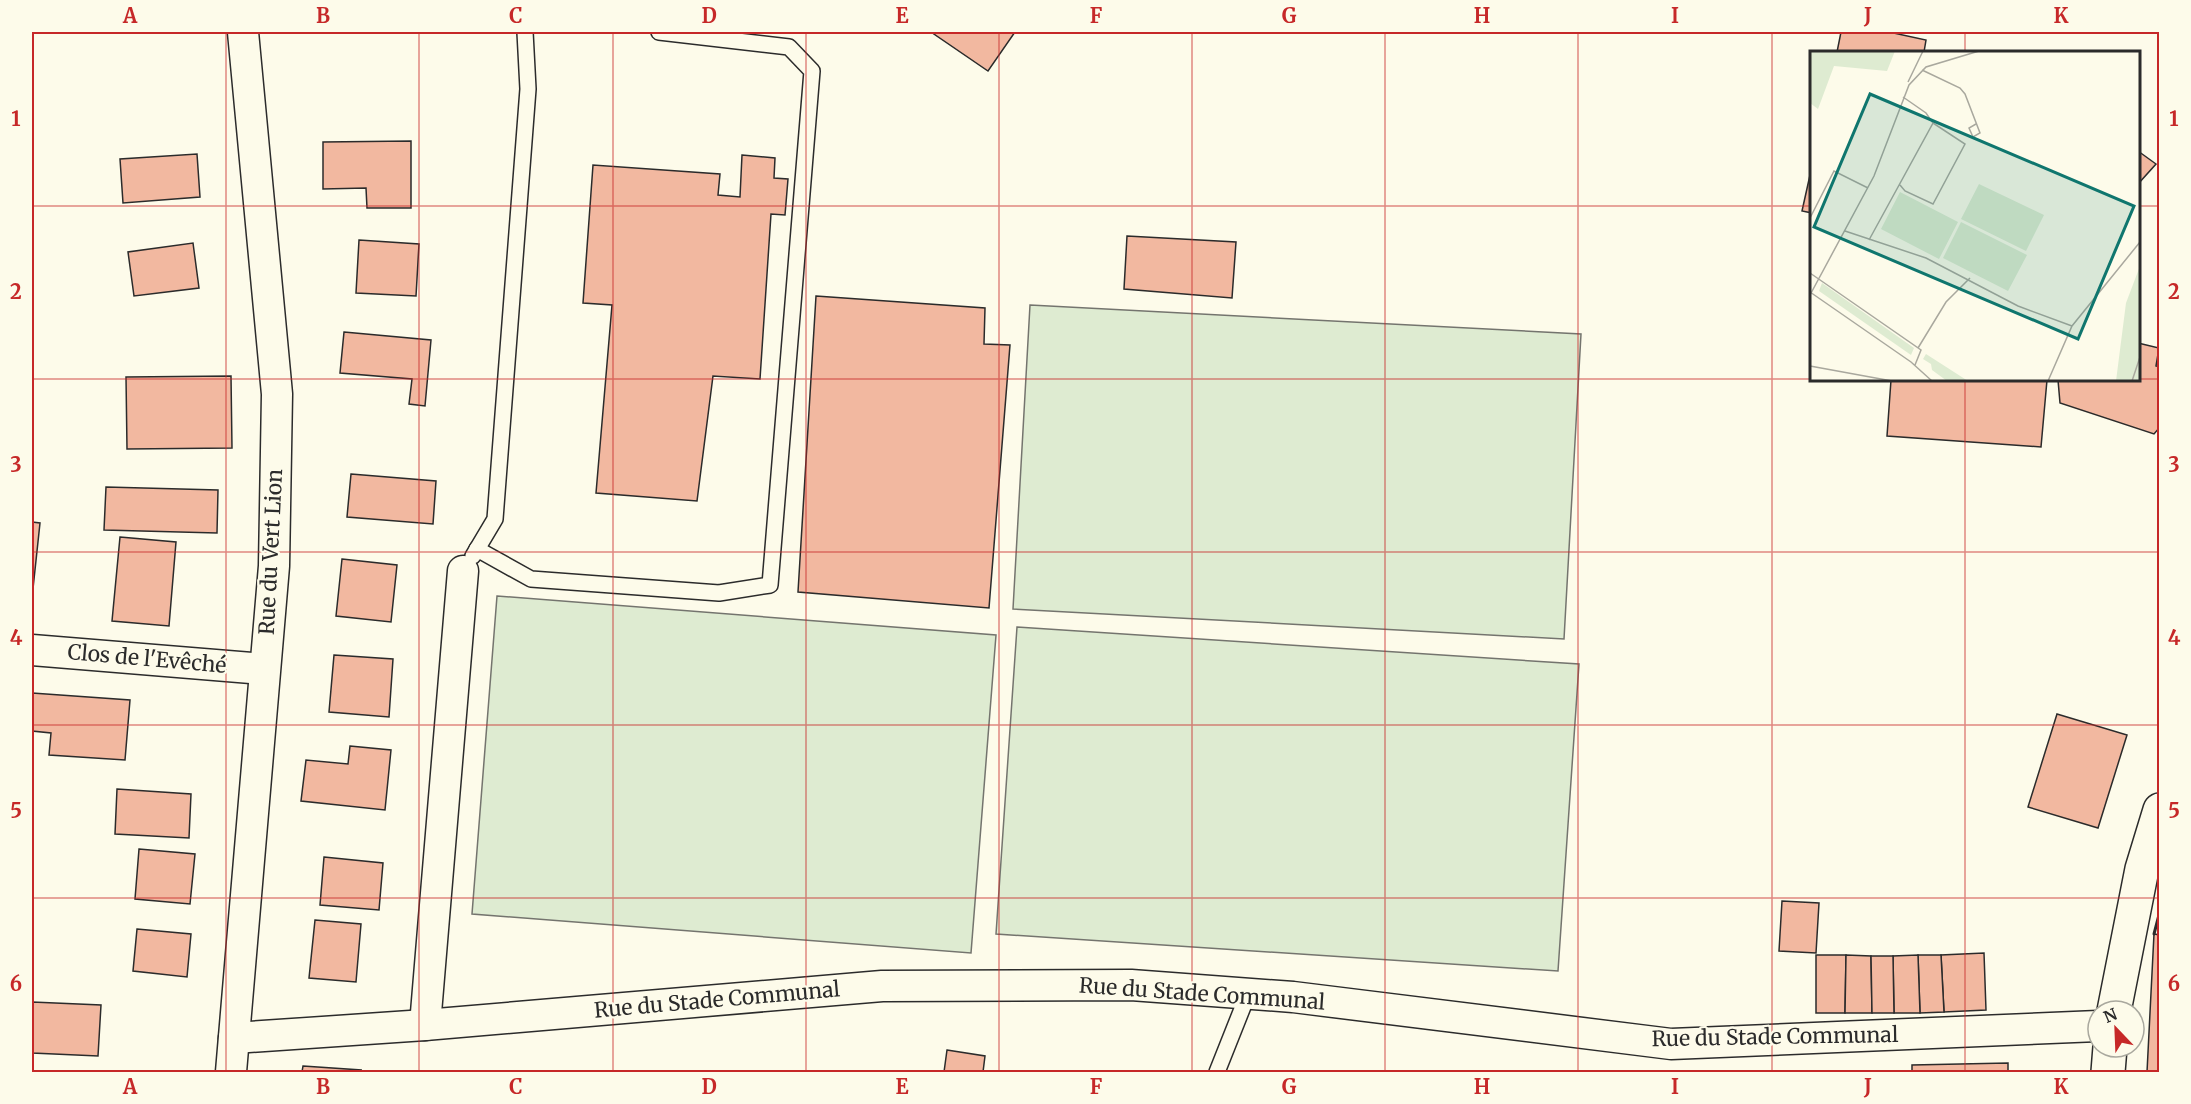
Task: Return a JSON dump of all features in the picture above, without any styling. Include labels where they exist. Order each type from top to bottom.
[{"type":"street","name":"Rue du Vert Lion","points":[[231,1072],[263,669],[274,566],[277,394],[243,32]]},
{"type":"street","points":[[425,1025],[470,560]]},
{"type":"street","name":"Clos de l'Evêché","points":[[32,650],[263,669]]},
{"type":"street","points":[[2116,999],[2142,869],[2160,810]]},
{"type":"street","name":"Rue du Stade Communal","points":[[234,1038],[425,1025],[882,986],[1131,985],[1293,997],[1671,1044],[2086,1027]]},
{"type":"lane","points":[[525,32],[528,89],[495,519],[470,560],[531,579],[719,593],[770,585],[812,71],[789,47],[658,32]]},
{"type":"lane","points":[[1217,1072],[1248,994]]},
{"type":"green space","points":[[1030,305],[1581,334],[1564,639],[1013,609]]},
{"type":"green space","points":[[497,596],[996,635],[971,953],[472,914]]},
{"type":"green space","points":[[1017,627],[1579,664],[1558,971],[996,934]]},
{"type":"building","points":[[931,32],[1015,32],[988,71]]},
{"type":"building","points":[[1841,32],[1889,32],[1926,40],[1924,51],[1837,51]]},
{"type":"building","points":[[411,141],[411,208],[367,208],[366,188],[323,189],[323,142]]},
{"type":"building","points":[[2140,152],[2156,164],[2140,182]]},
{"type":"building","points":[[197,154],[200,197],[123,203],[120,159]]},
{"type":"building","points":[[742,155],[775,158],[774,178],[788,179],[785,215],[771,214],[760,379],[713,376],[697,501],[596,493],[612,305],[583,303],[593,165],[720,174],[718,195],[740,197]]},
{"type":"building","points":[[1810,175],[1810,213],[1802,211]]},
{"type":"building","points":[[1127,236],[1236,242],[1232,298],[1124,289]]},
{"type":"building","points":[[359,240],[419,244],[416,296],[356,293]]},
{"type":"building","points":[[193,243],[199,288],[134,296],[128,252]]},
{"type":"building","points":[[816,296],[985,308],[984,344],[1010,345],[989,608],[798,592]]},
{"type":"building","points":[[344,332],[431,340],[425,406],[409,404],[412,379],[340,373]]},
{"type":"building","points":[[2140,343],[2159,348],[2156,366],[2160,367],[2160,427],[2154,434],[2060,403],[2058,381],[2140,381]]},
{"type":"building","points":[[231,376],[232,448],[127,449],[126,377]]},
{"type":"building","points":[[1891,381],[2047,381],[2041,447],[1887,436]]},
{"type":"building","points":[[351,474],[436,481],[433,524],[347,517]]},
{"type":"building","points":[[106,487],[218,490],[217,533],[104,530]]},
{"type":"building","points":[[32,522],[40,523],[32,598]]},
{"type":"building","points":[[120,537],[176,542],[169,626],[112,621]]},
{"type":"building","points":[[342,559],[397,565],[391,622],[336,616]]},
{"type":"building","points":[[334,655],[393,659],[389,717],[329,712]]},
{"type":"building","points":[[32,693],[130,700],[125,760],[49,755],[51,733],[32,731]]},
{"type":"building","points":[[2057,714],[2127,735],[2098,828],[2028,807]]},
{"type":"building","points":[[350,746],[391,750],[385,810],[301,801],[306,760],[348,764]]},
{"type":"building","points":[[117,789],[191,794],[189,838],[115,834]]},
{"type":"building","points":[[139,849],[195,854],[190,904],[135,899]]},
{"type":"building","points":[[324,857],[383,863],[379,910],[320,905]]},
{"type":"building","points":[[1782,901],[1819,903],[1816,953],[1779,951]]},
{"type":"building","points":[[315,920],[361,924],[356,982],[309,978]]},
{"type":"building","points":[[137,929],[191,934],[187,977],[133,971]]},
{"type":"building","points":[[2154,934],[2160,935],[2160,1072],[2147,1072]]},
{"type":"building","points":[[1984,953],[1986,1010],[1944,1012],[1941,955]]},
{"type":"building","points":[[1816,955],[1846,955],[1845,1013],[1816,1013]]},
{"type":"building","points":[[1846,955],[1871,956],[1872,1013],[1845,1013]]},
{"type":"building","points":[[1918,955],[1941,955],[1944,1012],[1920,1013]]},
{"type":"building","points":[[1918,955],[1920,1013],[1894,1013],[1893,956]]},
{"type":"building","points":[[1871,956],[1893,956],[1894,1013],[1872,1013]]},
{"type":"building","points":[[32,1002],[101,1005],[98,1056],[32,1053]]},
{"type":"building","points":[[947,1050],[985,1056],[983,1072],[944,1072]]},
{"type":"building","points":[[2008,1063],[2008,1072],[1912,1072],[1912,1065]]},
{"type":"building","points":[[303,1066],[361,1070],[360,1072],[302,1072]]},
{"type":"wall","points":[[2154,934],[2160,911]]}]
